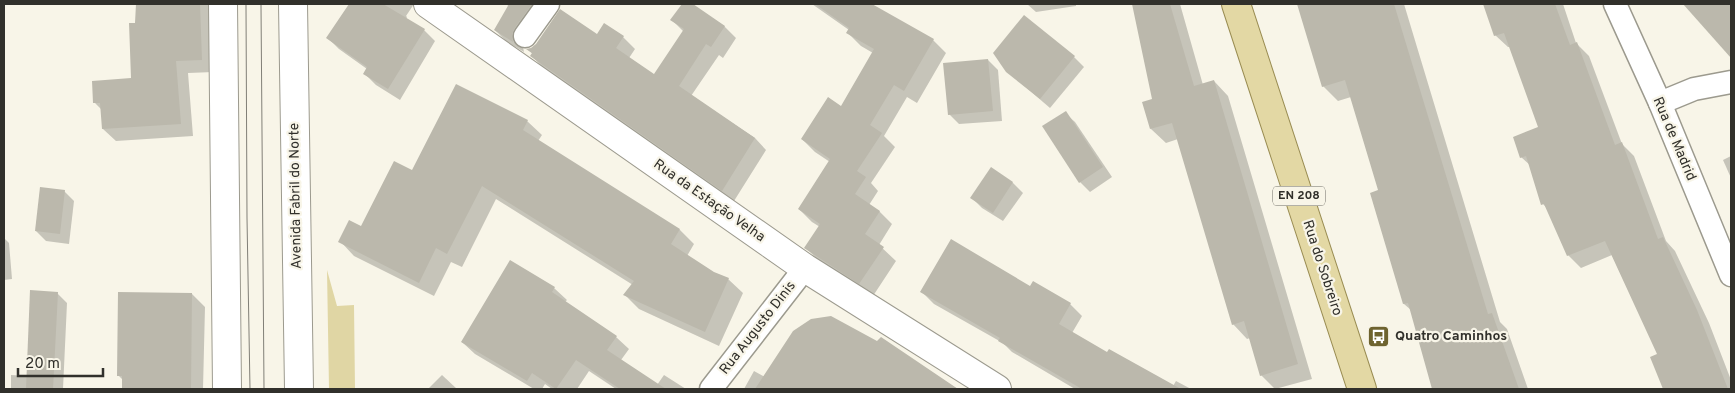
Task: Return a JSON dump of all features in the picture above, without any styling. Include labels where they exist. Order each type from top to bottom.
[{"type":"main road","name":"Rua do Sobreiro","points":[[1236,4],[1362,389]]},
{"type":"street","points":[[223,4],[227,389]]},
{"type":"street","name":"Avenida Fabril do Norte","points":[[293,4],[299,389]]},
{"type":"street","name":"Rua da Estação Velha","points":[[428,4],[804,268],[996,389]]},
{"type":"street","points":[[525,36],[548,4]]},
{"type":"street","name":"Rua de Madrid","points":[[1615,4],[1660,103],[1731,276]]},
{"type":"street","points":[[1660,103],[1694,89],[1731,82]]},
{"type":"street","name":"Rua Augusto Dinis","points":[[711,389],[804,268]]},
{"type":"shaded area","points":[[327,270],[337,306],[354,305],[355,389],[329,389]]},
{"type":"building","points":[[136,4],[200,4],[202,60],[176,61],[181,124],[102,129],[100,103],[93,103],[92,81],[131,78],[129,23],[135,23]]},
{"type":"building","points":[[349,4],[383,4],[425,29],[388,89],[363,74],[367,67],[326,38]]},
{"type":"building","points":[[509,4],[532,4],[514,29],[512,35],[513,42],[494,30]]},
{"type":"building","points":[[682,4],[693,4],[725,26],[711,47],[706,44],[679,86],[755,138],[722,191],[530,56],[532,53],[526,49],[536,44],[560,9],[597,34],[604,23],[624,36],[616,48],[654,74],[684,29],[670,20]]},
{"type":"building","points":[[815,4],[872,4],[934,39],[904,91],[894,85],[870,125],[882,133],[857,171],[866,177],[855,194],[880,211],[865,234],[884,247],[859,284],[804,248],[820,224],[798,209],[830,159],[801,139],[828,97],[841,106],[874,49],[846,33],[849,28]]},
{"type":"building","points":[[1132,4],[1170,4],[1194,86],[1214,80],[1298,364],[1260,376],[1244,321],[1232,325],[1172,123],[1150,129],[1142,102],[1152,99]]},
{"type":"building","points":[[1297,4],[1394,4],[1488,314],[1492,313],[1519,389],[1432,389],[1408,303],[1403,304],[1370,193],[1378,190],[1345,80],[1322,87]]},
{"type":"building","points":[[1483,4],[1555,4],[1570,45],[1577,42],[1615,145],[1622,142],[1658,239],[1663,237],[1697,310],[1728,389],[1663,389],[1650,357],[1657,354],[1605,241],[1567,256],[1544,204],[1541,205],[1526,156],[1520,158],[1513,137],[1538,127],[1504,33],[1494,36]]},
{"type":"building","points":[[1683,4],[1731,4],[1731,58]]},
{"type":"building","points":[[1024,15],[1075,56],[1040,99],[1006,72],[993,53]]},
{"type":"building","points":[[988,59],[993,111],[948,115],[943,63]]},
{"type":"building","points":[[456,84],[528,120],[523,130],[680,229],[671,244],[714,272],[729,278],[705,332],[623,295],[634,281],[482,186],[447,254],[436,248],[419,283],[338,242],[349,220],[361,226],[394,161],[412,170]]},
{"type":"building","points":[[1066,111],[1103,167],[1079,183],[1042,126]]},
{"type":"building","points":[[991,167],[1013,182],[993,213],[970,198]]},
{"type":"building","points":[[40,187],[65,190],[60,234],[35,231]]},
{"type":"building","points":[[951,239],[1030,286],[1033,281],[1071,303],[1059,324],[1107,352],[1109,349],[1181,389],[1082,389],[998,341],[1000,338],[920,292]]},
{"type":"building","points":[[510,260],[555,287],[552,292],[617,336],[607,350],[666,389],[620,389],[576,360],[556,389],[532,373],[527,381],[461,342]]},
{"type":"building","points":[[30,290],[58,292],[53,389],[26,389]]},
{"type":"building","points":[[118,292],[192,293],[191,389],[122,389],[122,376],[117,376]]},
{"type":"building","points":[[831,316],[877,341],[881,337],[958,389],[755,389],[793,331],[811,319]]},
{"type":"tram line","points":[[246,4],[250,389]]},
{"type":"tram line","points":[[261,4],[264,389]]},
{"type":"place","name":"Quatro Caminhos","points":[[1379,336]]}]
